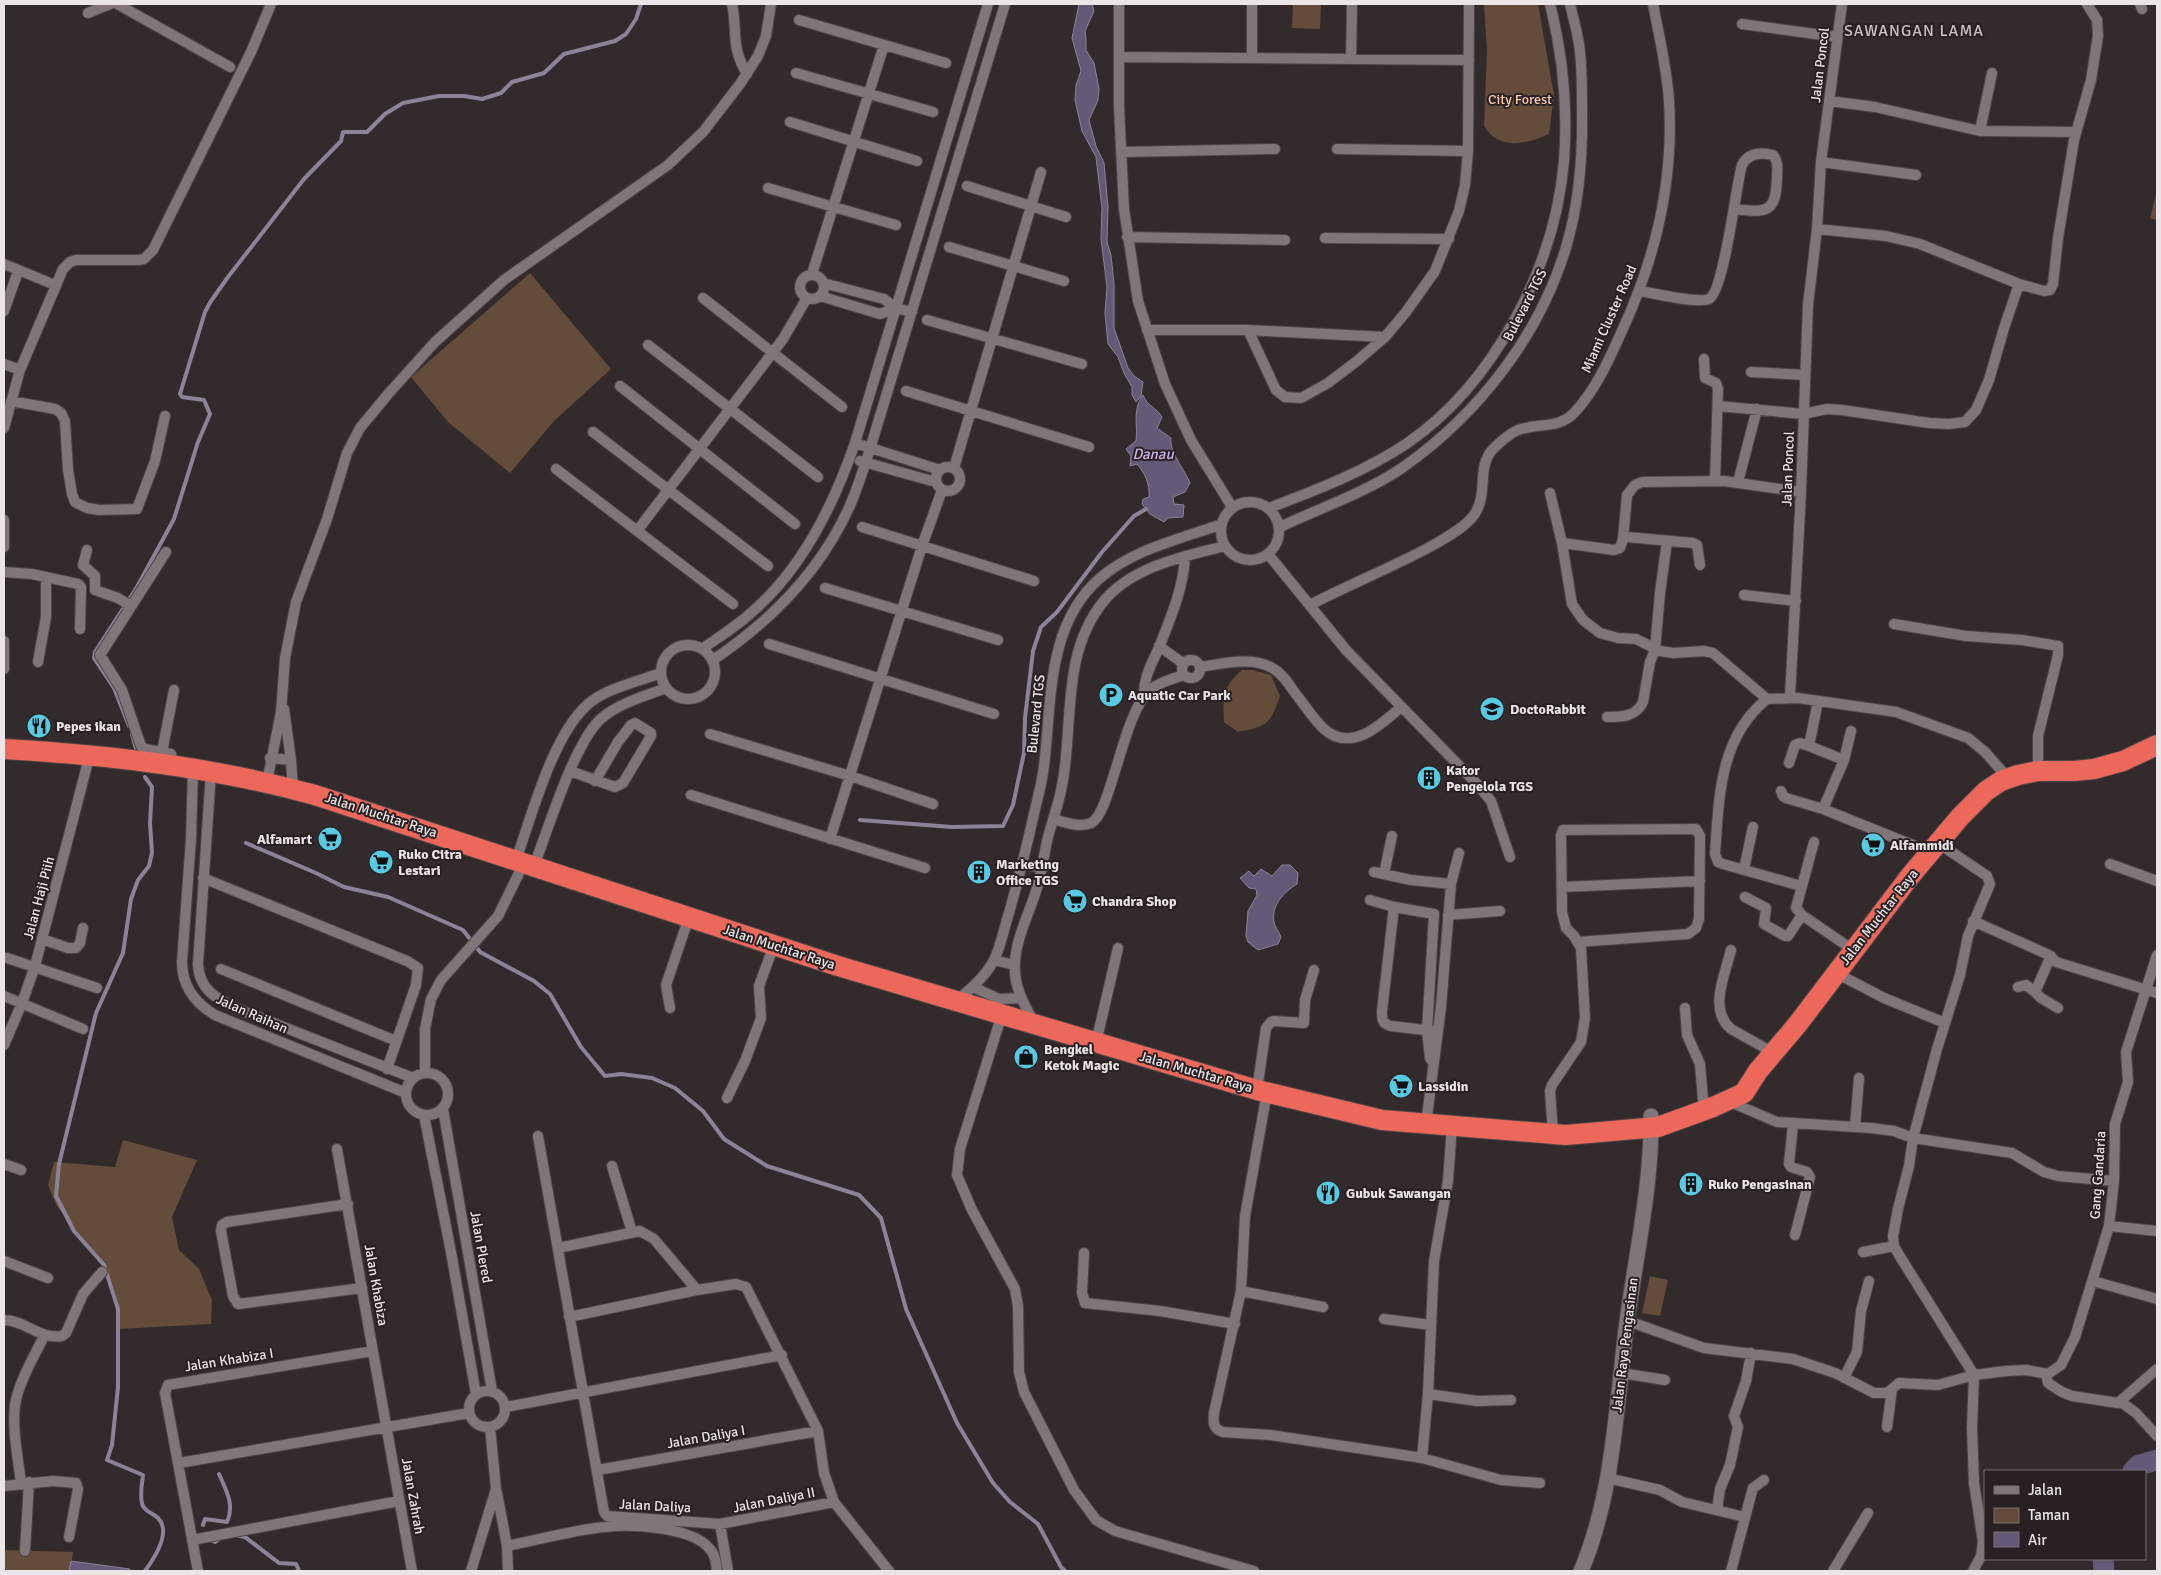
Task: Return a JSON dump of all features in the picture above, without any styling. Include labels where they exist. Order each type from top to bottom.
[{"type":"highway","name":"Jalan Muchtar Raya","points":[[4,749],[90,754],[178,764],[293,789],[339,802],[774,945],[956,1001],[1262,1091],[1363,1117],[1452,1126],[1556,1133],[1594,1133],[1651,1122],[1717,1098],[1744,1093],[1758,1071],[1934,848],[1975,801],[1994,786],[2008,778],[2044,771],[2074,771],[2108,766],[2134,757],[2157,745]]},
{"type":"main road","name":"Jalan Raya Pengasinan","points":[[1581,1571],[1594,1536],[1607,1478],[1646,1190],[1651,1122]]},
{"type":"street","points":[[88,13],[110,4]]},
{"type":"street","points":[[117,4],[230,68]]},
{"type":"street","points":[[4,428],[20,370],[63,269],[70,262],[144,259],[153,250],[251,52],[271,4]]},
{"type":"street","points":[[732,4],[736,52],[747,74]]},
{"type":"street","points":[[267,782],[282,698],[286,651],[296,602],[327,519],[348,453],[360,428],[435,342],[504,280],[668,165],[703,132],[747,74],[758,56],[766,36],[771,4]]},
{"type":"street","points":[[702,649],[753,612],[796,562],[821,524],[839,488],[855,443],[988,4]]},
{"type":"street","points":[[713,660],[733,647],[793,593],[836,533],[853,497],[870,449],[1005,4]]},
{"type":"street","points":[[1119,4],[1122,152],[1127,237],[1138,301],[1165,384],[1191,440],[1232,507]]},
{"type":"street","points":[[1252,4],[1252,58]]},
{"type":"street","points":[[1351,59],[1352,4]]},
{"type":"street","points":[[1248,330],[1276,390],[1281,395],[1290,398],[1302,398],[1328,383],[1385,337],[1406,312],[1435,271],[1459,211],[1465,185],[1468,151],[1468,4]]},
{"type":"street","name":"Bulevard TGS","points":[[1269,508],[1339,480],[1406,444],[1448,408],[1483,369],[1511,328],[1540,260],[1561,184],[1565,132],[1563,72],[1550,4]]},
{"type":"street","name":"Bulevard TGS","points":[[1280,527],[1350,496],[1401,469],[1458,422],[1500,374],[1522,343],[1538,315],[1567,245],[1577,195],[1582,132],[1579,46],[1570,4]]},
{"type":"street","name":"Miami Cluster Road","points":[[1310,604],[1413,556],[1453,533],[1471,518],[1480,504],[1484,466],[1489,453],[1518,430],[1553,424],[1572,415],[1601,374],[1640,291],[1658,229],[1667,170],[1670,132],[1667,83],[1653,4]]},
{"type":"street","name":"Jalan Poncol","points":[[1790,697],[1796,601],[1808,305],[1817,229],[1821,162],[1842,4]]},
{"type":"street","points":[[1817,229],[1877,235],[1920,244],[2019,284],[2048,292],[2052,287],[2058,238],[2076,132],[2090,80],[2098,28],[2097,20],[2087,4]]},
{"type":"street","points":[[799,20],[946,63]]},
{"type":"street","points":[[1742,24],[1837,37]]},
{"type":"street","points":[[884,45],[812,274],[800,282],[800,291],[807,298],[820,296],[880,314],[896,308]]},
{"type":"street","points":[[1119,57],[1469,60]]},
{"type":"street","points":[[796,73],[933,112]]},
{"type":"street","points":[[1980,131],[1992,73]]},
{"type":"street","points":[[1829,101],[1875,107],[1980,131],[2076,132]]},
{"type":"street","points":[[790,122],[917,161]]},
{"type":"street","points":[[1565,132],[1582,132]]},
{"type":"street","points":[[1337,148],[1468,151]]},
{"type":"street","points":[[1122,152],[1275,149]]},
{"type":"street","points":[[1640,291],[1697,299],[1708,299],[1712,296],[1720,276],[1739,176],[1745,160],[1759,154],[1773,155],[1777,163],[1776,200],[1768,208],[1758,210],[1734,209]]},
{"type":"street","points":[[1821,162],[1916,175]]},
{"type":"street","points":[[954,468],[1041,172]]},
{"type":"street","points":[[967,186],[1066,217]]},
{"type":"street","points":[[768,188],[896,225]]},
{"type":"street","points":[[1127,237],[1285,240]]},
{"type":"street","points":[[1325,238],[1449,239]]},
{"type":"street","points":[[949,247],[1064,281]]},
{"type":"street","points":[[4,264],[55,285]]},
{"type":"street","points":[[812,274],[821,279],[823,283],[823,292],[820,296]]},
{"type":"street","points":[[4,310],[16,277]]},
{"type":"street","points":[[823,283],[884,299],[896,308],[912,312]]},
{"type":"street","points":[[1718,406],[1803,414],[1827,409],[1929,423],[1949,424],[1965,422],[1976,410],[1990,380],[2004,328],[2019,284]]},
{"type":"street","points":[[703,298],[842,408]]},
{"type":"street","points":[[637,531],[783,339],[807,298]]},
{"type":"street","points":[[927,320],[1082,364]]},
{"type":"street","points":[[1146,330],[1248,330],[1385,337]]},
{"type":"street","points":[[648,345],[818,477]]},
{"type":"street","points":[[1704,359],[1704,378],[1717,385],[1715,481]]},
{"type":"street","points":[[4,364],[20,370]]},
{"type":"street","points":[[1751,372],[1805,374]]},
{"type":"street","points":[[620,386],[795,524]]},
{"type":"street","points":[[906,391],[1089,447]]},
{"type":"street","points":[[11,401],[55,409],[61,414],[65,421],[72,494],[75,502],[87,508],[99,510],[137,510],[155,461],[165,416]]},
{"type":"street","points":[[1738,482],[1757,409]]},
{"type":"street","points":[[594,432],[768,566]]},
{"type":"street","points":[[855,443],[940,470]]},
{"type":"street","points":[[830,839],[922,546],[939,486],[936,478],[944,467],[954,468],[960,476],[959,485],[951,491],[939,486],[850,458]]},
{"type":"street","points":[[556,469],[733,604]]},
{"type":"street","points":[[1562,543],[1614,550],[1620,548],[1623,539],[1627,494],[1642,482],[1738,482],[1801,492]]},
{"type":"street","points":[[1550,493],[1562,543],[1572,604],[1583,620],[1600,632],[1618,638],[1636,639],[1655,650],[1666,652],[1704,651],[1713,653],[1767,699]]},
{"type":"street","points":[[1250,501],[1260,503],[1269,508],[1276,517],[1280,527],[1279,537],[1275,546],[1268,554],[1260,558],[1240,558],[1232,554],[1225,546],[1221,537],[1222,524],[1232,507],[1250,501]]},
{"type":"street","points":[[4,520],[4,547]]},
{"type":"street","name":"Bulevard TGS","points":[[956,1001],[973,987],[994,960],[1023,864],[1044,769],[1051,683],[1056,661],[1069,619],[1077,604],[1100,578],[1137,556],[1169,541],[1222,524]]},
{"type":"street","points":[[862,527],[1034,581]]},
{"type":"street","points":[[1623,539],[1631,537],[1696,544],[1700,565]]},
{"type":"street","points":[[1607,717],[1628,716],[1640,708],[1650,662],[1655,650],[1667,541]]},
{"type":"street","points":[[1035,1024],[1021,998],[1014,965],[1043,868],[1062,787],[1074,665],[1084,633],[1104,600],[1116,589],[1140,574],[1185,556],[1225,546]]},
{"type":"street","points":[[88,550],[83,566],[95,576],[95,590],[128,604]]},
{"type":"street","points":[[166,552],[128,604],[100,655],[122,690],[141,746],[178,764],[174,690]]},
{"type":"street","points":[[1268,554],[1346,650],[1478,785],[1491,801],[1510,857]]},
{"type":"street","points":[[1053,819],[1083,825],[1097,819],[1107,797],[1120,752],[1137,708],[1144,696],[1147,675],[1178,592],[1184,571],[1185,556]]},
{"type":"street","points":[[4,572],[46,577],[80,586],[80,629]]},
{"type":"street","points":[[38,662],[46,617],[46,577]]},
{"type":"street","points":[[825,588],[998,640]]},
{"type":"street","points":[[1744,595],[1796,601]]},
{"type":"street","points":[[1894,624],[1966,636],[2022,640],[2058,646],[2058,655],[2038,736],[2044,771]]},
{"type":"street","points":[[4,640],[4,669]]},
{"type":"street","points":[[769,644],[994,714]]},
{"type":"street","points":[[688,645],[702,649],[713,660],[715,680],[708,692],[702,696],[689,700],[676,697],[666,688],[661,673],[664,659],[674,649],[688,645]]},
{"type":"street","points":[[1159,646],[1184,664]]},
{"type":"street","points":[[1184,675],[1182,667],[1187,661],[1195,661],[1200,667]]},
{"type":"street","points":[[1200,667],[1242,662],[1271,667],[1286,681],[1323,728],[1336,736],[1345,738],[1364,735],[1374,730],[1401,707]]},
{"type":"street","points":[[1144,696],[1162,683],[1184,675],[1195,677],[1198,675],[1200,667]]},
{"type":"street","points":[[525,863],[556,751],[571,724],[588,704],[613,690],[661,673]]},
{"type":"street","points":[[425,1073],[424,1028],[430,999],[441,980],[498,916],[587,734],[602,717],[618,707],[666,688]]},
{"type":"street","points":[[1801,886],[1722,864],[1718,862],[1716,854],[1722,777],[1726,760],[1743,726],[1756,709],[1767,699],[1790,697],[1883,709],[1961,734],[1976,743],[2008,778]]},
{"type":"street","points":[[282,698],[293,789]]},
{"type":"street","points":[[1809,746],[1818,701]]},
{"type":"street","points":[[570,771],[595,781],[615,787],[623,783],[651,733],[635,723],[632,724],[618,742],[595,781]]},
{"type":"street","points":[[1823,810],[1844,760],[1851,731]]},
{"type":"street","points":[[710,734],[850,776],[933,804]]},
{"type":"street","points":[[1789,764],[1795,745],[1800,743],[1844,760]]},
{"type":"street","name":"Jalan Haji Piih","points":[[4,1045],[35,966],[90,754]]},
{"type":"street","points":[[270,758],[291,760]]},
{"type":"street","name":"Jalan Raihan","points":[[178,764],[204,878],[198,964],[204,987],[219,999],[261,1018],[413,1078]]},
{"type":"street","name":"Jalan Raihan","points":[[178,764],[186,913],[182,972],[190,992],[206,1010],[406,1093]]},
{"type":"street","points":[[1781,791],[1786,798],[1934,848],[1987,876],[1990,880],[1968,936],[1960,975],[1913,1138],[1909,1166],[1895,1221],[1893,1239],[1894,1246],[1974,1375],[1972,1428],[1974,1483],[1983,1542],[1981,1556],[1973,1571]]},
{"type":"street","points":[[690,795],[925,868]]},
{"type":"street","points":[[1744,870],[1753,827]]},
{"type":"street","points":[[1556,1133],[1550,1091],[1552,1085],[1581,1042],[1585,1018],[1581,948],[1566,928],[1562,912],[1561,835],[1563,830],[1696,829],[1700,836],[1700,881],[1699,919],[1696,928],[1688,934],[1578,942]]},
{"type":"street","points":[[1392,836],[1379,873],[1410,880],[1451,884]]},
{"type":"street","points":[[1814,842],[1796,909],[1852,950]]},
{"type":"street","points":[[1426,1124],[1438,1032],[1451,884],[1459,853]]},
{"type":"street","points":[[1023,864],[1043,868]]},
{"type":"street","points":[[2110,864],[2157,881]]},
{"type":"street","points":[[204,878],[414,965],[419,972],[418,978],[387,1069]]},
{"type":"street","points":[[1562,887],[1700,881]]},
{"type":"street","points":[[1745,897],[1765,907],[1764,924],[1785,936],[1788,936],[1802,915]]},
{"type":"street","points":[[1370,900],[1394,907],[1434,914],[1427,1031],[1430,1058],[1434,1061]]},
{"type":"street","points":[[1011,904],[1029,912]]},
{"type":"street","points":[[1394,907],[1382,1021],[1391,1026],[1438,1032]]},
{"type":"street","points":[[1448,915],[1500,911]]},
{"type":"street","points":[[186,913],[201,915]]},
{"type":"street","points":[[670,1008],[666,985],[689,917]]},
{"type":"street","points":[[1973,921],[2051,956],[2056,962],[2157,993]]},
{"type":"street","points":[[42,939],[68,948],[76,948],[80,943],[83,928]]},
{"type":"street","points":[[727,1098],[745,1061],[761,1018],[759,986],[774,945]]},
{"type":"street","points":[[1096,1043],[1118,948]]},
{"type":"street","points":[[1731,950],[1719,999],[1720,1014],[1731,1029],[1774,1053]]},
{"type":"street","name":"Gang Gandaria","points":[[2046,1374],[2055,1371],[2068,1354],[2093,1281],[2109,1226],[2114,1181],[2115,1124],[2128,1082],[2126,1052],[2157,955]]},
{"type":"street","points":[[2035,992],[2051,956]]},
{"type":"street","points":[[8,958],[97,988]]},
{"type":"street","points":[[994,960],[1014,965]]},
{"type":"street","points":[[220,969],[396,1041]]},
{"type":"street","points":[[1314,970],[1306,1000],[1304,1023],[1271,1022],[1266,1028],[1262,1091],[1245,1216],[1241,1291],[1214,1413],[1214,1426],[1217,1430],[1284,1437],[1422,1458],[1501,1480],[1540,1483]]},
{"type":"street","points":[[1836,973],[1884,998],[1945,1023]]},
{"type":"street","points":[[2018,987],[2026,985],[2041,998],[2058,1008]]},
{"type":"street","points":[[973,987],[999,999],[1021,998]]},
{"type":"street","points":[[4,996],[83,1028]]},
{"type":"street","points":[[1685,1008],[1687,1036],[1717,1098],[1767,1119],[1793,1124],[1855,1127],[1894,1132],[1913,1138],[2012,1153],[2044,1172],[2058,1176],[2114,1181]]},
{"type":"street","points":[[1002,1014],[960,1149],[957,1175],[965,1196],[1015,1289],[1018,1306],[1019,1372],[1024,1392],[1074,1490],[1089,1512],[1101,1525],[1115,1531],[1254,1571]]},
{"type":"street","points":[[256,1032],[261,1018]]},
{"type":"street","points":[[425,1073],[441,1078],[446,1085],[448,1093],[443,1109],[437,1113],[424,1115],[410,1108],[406,1093],[408,1085],[413,1078],[425,1073]]},
{"type":"street","points":[[1855,1127],[1859,1078]]},
{"type":"street","name":"Jalan Plered","points":[[443,1109],[492,1391]]},
{"type":"street","points":[[424,1115],[476,1394]]},
{"type":"street","points":[[1793,1124],[1789,1164],[1791,1167],[1807,1172],[1810,1177],[1795,1235]]},
{"type":"street","points":[[1422,1458],[1428,1394],[1435,1253],[1448,1181],[1452,1126]]},
{"type":"street","name":"Jalan Daliya","points":[[538,1136],[604,1512],[607,1516],[720,1524]]},
{"type":"street","name":"Jalan Khabiza","points":[[337,1150],[387,1426]]},
{"type":"street","points":[[4,1164],[21,1170]]},
{"type":"street","points":[[612,1166],[632,1232]]},
{"type":"street","points":[[348,1204],[227,1222],[222,1225],[221,1231],[233,1296],[238,1304],[362,1288]]},
{"type":"street","points":[[2109,1226],[2157,1231]]},
{"type":"street","points":[[558,1248],[640,1231],[654,1239],[697,1290]]},
{"type":"street","points":[[1863,1252],[1894,1246]]},
{"type":"street","points":[[451,1252],[467,1249]]},
{"type":"street","points":[[1084,1253],[1082,1293],[1085,1303],[1160,1311],[1234,1324]]},
{"type":"street","points":[[4,1261],[48,1278]]},
{"type":"street","points":[[4,1320],[44,1336],[58,1337],[66,1333],[83,1294],[102,1272]]},
{"type":"street","points":[[1844,1378],[1857,1352],[1861,1310],[1869,1281]]},
{"type":"street","points":[[2093,1281],[2157,1299]]},
{"type":"street","points":[[569,1317],[697,1290],[736,1284],[746,1286],[818,1430],[824,1473],[834,1502],[889,1571]]},
{"type":"street","points":[[1241,1291],[1323,1308]]},
{"type":"street","points":[[1384,1318],[1431,1325]]},
{"type":"street","points":[[1628,1321],[1704,1348],[1794,1359],[1844,1378],[1874,1393],[1888,1393],[1899,1383],[1938,1385],[1974,1375],[2026,1370],[2046,1374],[2048,1383],[2062,1392],[2119,1403],[2136,1413],[2157,1436]]},
{"type":"street","points":[[25,1551],[25,1483],[16,1433],[15,1405],[20,1388],[44,1336]]},
{"type":"street","name":"Jalan Khabiza I","points":[[179,1463],[166,1392],[170,1384],[373,1351]]},
{"type":"street","points":[[1717,1510],[1720,1489],[1730,1465],[1738,1427],[1735,1414],[1746,1381],[1751,1353]]},
{"type":"street","points":[[506,1406],[782,1355]]},
{"type":"street","points":[[2119,1403],[2140,1382],[2157,1369]]},
{"type":"street","points":[[1621,1373],[1665,1380]]},
{"type":"street","points":[[1887,1427],[1892,1389]]},
{"type":"street","points":[[492,1391],[503,1400],[506,1406],[502,1420],[490,1427],[476,1424],[469,1413],[469,1405],[476,1394],[492,1391]]},
{"type":"street","points":[[1428,1394],[1477,1401],[1511,1400]]},
{"type":"street","points":[[198,1571],[179,1463],[469,1413]]},
{"type":"street","name":"Jalan Zahrah","points":[[387,1426],[412,1571]]},
{"type":"street","points":[[490,1427],[496,1489],[507,1546],[508,1571]]},
{"type":"street","name":"Jalan Daliya I","points":[[598,1470],[818,1430]]},
{"type":"street","points":[[1607,1478],[1660,1490],[1682,1502],[1745,1517]]},
{"type":"street","points":[[4,1486],[53,1480],[76,1483],[78,1489],[69,1537]]},
{"type":"street","points":[[1731,1571],[1753,1488],[1764,1480]]},
{"type":"street","points":[[471,1571],[496,1489]]},
{"type":"street","points":[[192,1540],[399,1501]]},
{"type":"street","name":"Jalan Daliya II","points":[[720,1524],[834,1502]]},
{"type":"street","points":[[1833,1571],[1868,1513]]},
{"type":"street","points":[[720,1524],[728,1571]]},
{"type":"street","points":[[507,1546],[605,1527],[678,1532],[701,1540],[707,1545],[716,1560],[717,1571]]},
{"type":"green space","points":[[1293,4],[1321,4],[1320,29],[1292,28]]},
{"type":"green space","name":"City Forest","points":[[1484,4],[1538,4],[1554,95],[1549,134],[1523,142],[1505,142],[1490,134],[1484,126],[1487,50]]},
{"type":"green space","points":[[2157,191],[2157,220],[2150,218]]},
{"type":"green space","points":[[530,273],[611,369],[554,421],[510,473],[448,422],[411,377]]},
{"type":"green space","points":[[1242,670],[1253,670],[1271,675],[1280,696],[1270,719],[1266,723],[1238,732],[1224,722],[1224,699],[1227,688],[1235,676]]},
{"type":"green space","points":[[123,1140],[197,1160],[172,1217],[179,1250],[199,1269],[212,1300],[211,1324],[119,1329],[116,1295],[105,1266],[56,1205],[48,1185],[54,1162],[115,1167]]},
{"type":"green space","points":[[1650,1276],[1668,1280],[1660,1316],[1642,1313]]},
{"type":"green space","points":[[4,1550],[73,1552],[70,1571],[4,1571]]},
{"type":"water","points":[[1079,4],[1092,4],[1094,11],[1085,31],[1086,50],[1094,63],[1099,89],[1098,100],[1089,120],[1096,146],[1104,163],[1108,207],[1107,242],[1111,255],[1114,283],[1114,328],[1128,368],[1134,376],[1143,382],[1141,396],[1136,402],[1132,395],[1132,387],[1118,357],[1108,344],[1105,313],[1107,287],[1101,239],[1102,208],[1096,157],[1082,131],[1075,100],[1076,85],[1081,71],[1072,38]]},
{"type":"water","name":"Danau","points":[[1143,395],[1147,402],[1162,417],[1157,428],[1171,438],[1172,449],[1190,483],[1185,492],[1173,497],[1174,504],[1184,505],[1183,517],[1168,518],[1164,522],[1150,514],[1142,504],[1143,499],[1149,497],[1148,483],[1137,464],[1130,466],[1131,456],[1126,449],[1136,441],[1136,412]]},
{"type":"water","points":[[1282,865],[1290,865],[1298,873],[1297,884],[1283,895],[1274,910],[1275,926],[1281,937],[1278,944],[1258,950],[1248,942],[1246,936],[1248,911],[1257,895],[1256,889],[1249,888],[1240,878],[1249,871],[1254,876],[1261,869],[1272,876]]},
{"type":"water","points":[[71,1561],[130,1569],[130,1571],[69,1571]]},
{"type":"waterway","points":[[129,726],[114,688],[94,658],[95,652],[137,587],[174,519],[198,442],[210,414],[204,400],[182,397],[180,394],[205,312],[228,277],[304,179],[341,141],[343,132],[367,132],[385,114],[403,103],[439,96],[464,96],[482,99],[501,93],[512,82],[544,73],[564,54],[615,41],[626,34],[636,19],[641,4]]},
{"type":"waterway","points":[[860,820],[952,827],[1003,826],[1013,805],[1024,753],[1025,718],[1033,651],[1041,627],[1057,612],[1102,552],[1134,516],[1146,509]]},
{"type":"waterway","points":[[132,734],[136,749]]},
{"type":"waterway","points":[[145,777],[152,787],[150,823],[152,853],[149,866],[138,880],[131,899],[123,953],[96,1013],[59,1164],[56,1196],[74,1231],[104,1265],[118,1309],[118,1387],[112,1445],[107,1460],[143,1475],[141,1495],[143,1506],[158,1518],[162,1524],[163,1531],[160,1546],[145,1571]]},
{"type":"waterway","points":[[246,843],[344,887],[388,897],[463,930],[480,952],[534,981],[550,994],[581,1047],[605,1076],[621,1074],[652,1078],[675,1088],[703,1111],[724,1139],[767,1166],[859,1195],[881,1218],[906,1309],[957,1423],[993,1483],[1010,1502],[1038,1524],[1065,1571]]},
{"type":"waterway","points":[[2134,1470],[2139,1465],[2157,1460]]},
{"type":"waterway","points":[[203,1525],[205,1519],[227,1522],[229,1516],[229,1498],[219,1474]]},
{"type":"waterway","points":[[235,1535],[245,1537],[279,1563],[296,1564],[299,1571]]},
{"type":"waterway","points":[[208,1539],[215,1542],[221,1538]]},
{"type":"waterway","points":[[2103,1560],[2104,1571]]},
{"type":"place","name":"Aquatic Car Park","points":[[1111,695]]},
{"type":"place","name":"DoctoRabbit","points":[[1492,709]]},
{"type":"place","name":"Pepes ikan","points":[[39,726]]},
{"type":"place","name":"Kator Pengelola TGS","points":[[1429,778]]},
{"type":"place","name":"Alfamart","points":[[330,839]]},
{"type":"place","name":"Alfammidi","points":[[1873,845]]},
{"type":"place","name":"Ruko Citra Lestari","points":[[381,862]]},
{"type":"place","name":"Marketing Office TGS","points":[[979,872]]},
{"type":"place","name":"Chandra Shop","points":[[1075,901]]},
{"type":"place","name":"Bengkel Ketok Magic","points":[[1026,1057]]},
{"type":"place","name":"Lassidin","points":[[1401,1086]]},
{"type":"place","name":"Ruko Pengasinan","points":[[1691,1184]]},
{"type":"place","name":"Gubuk Sawangan","points":[[1328,1193]]},
{"type":"district","name":"SAWANGAN LAMA","points":[[1914,31]]}]
